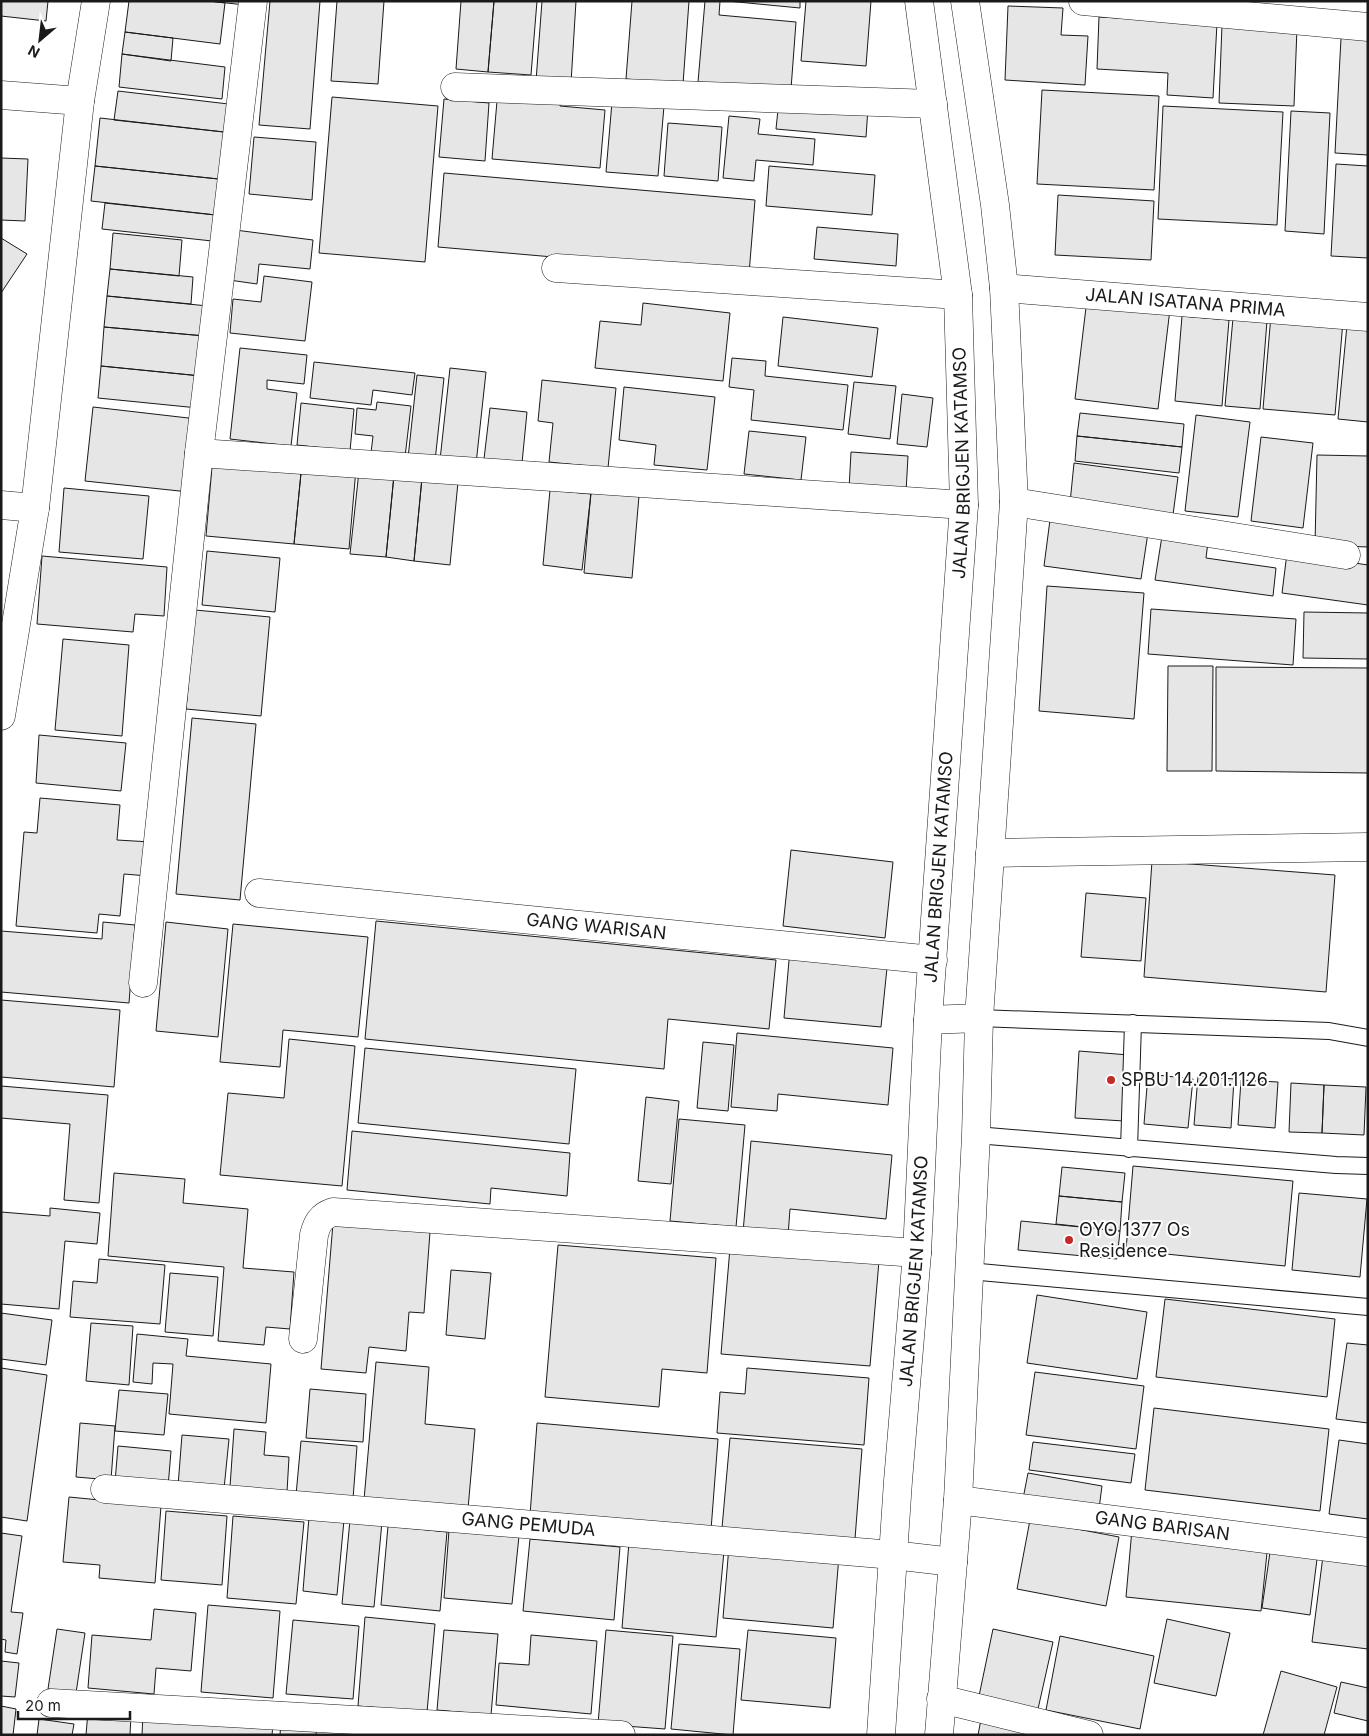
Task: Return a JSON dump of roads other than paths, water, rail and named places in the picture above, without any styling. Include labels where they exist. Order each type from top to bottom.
[{"type":"street","points":[[1,716],[35,508],[80,101],[96,1]]},
{"type":"street","points":[[143,982],[198,453],[254,1]]},
{"type":"street","name":"JALAN BRIGJEN KATAMSO","points":[[881,1735],[917,1253],[928,1020],[964,505],[958,295],[919,1]]},
{"type":"street","points":[[939,1735],[958,1500],[976,1135],[979,1018],[1014,502],[1004,288],[995,205],[965,1]]},
{"type":"street","points":[[1083,1],[1368,28]]},
{"type":"street","points":[[455,87],[932,104]]},
{"type":"street","points":[[1,95],[80,101]]},
{"type":"street","points":[[556,268],[958,295]]},
{"type":"street","name":"JALAN ISATANA PRIMA","points":[[1004,288],[1368,317]]},
{"type":"street","points":[[198,453],[964,505]]},
{"type":"street","points":[[1014,502],[1346,554]]},
{"type":"street","points":[[1,505],[35,508]]},
{"type":"street","points":[[990,853],[1368,847]]},
{"type":"street","name":"GANG WARISAN","points":[[259,893],[933,960]]},
{"type":"street","points":[[928,1020],[979,1018]]},
{"type":"street","points":[[303,1339],[314,1235],[320,1220],[325,1215],[333,1212],[917,1253]]},
{"type":"street","name":"GANG PEMUDA","points":[[105,1489],[893,1555],[953,1562]]},
{"type":"street","name":"GANG BARISAN","points":[[958,1500],[1368,1552]]},
{"type":"street","points":[[941,1699],[1088,1735]]},
{"type":"street","points":[[52,1703],[621,1735]]},
{"type":"lane","points":[[979,1018],[1329,1031],[1368,1038]]},
{"type":"lane","points":[[1129,1149],[1133,1023]]},
{"type":"lane","points":[[976,1135],[1129,1149],[1368,1166]]},
{"type":"lane","points":[[970,1271],[1368,1307]]},
{"type":"place","name":"SPBU 14.201.1126","points":[[1111,1080]]},
{"type":"place","name":"OYO 1377 Os Residence","points":[[1069,1240]]}]
